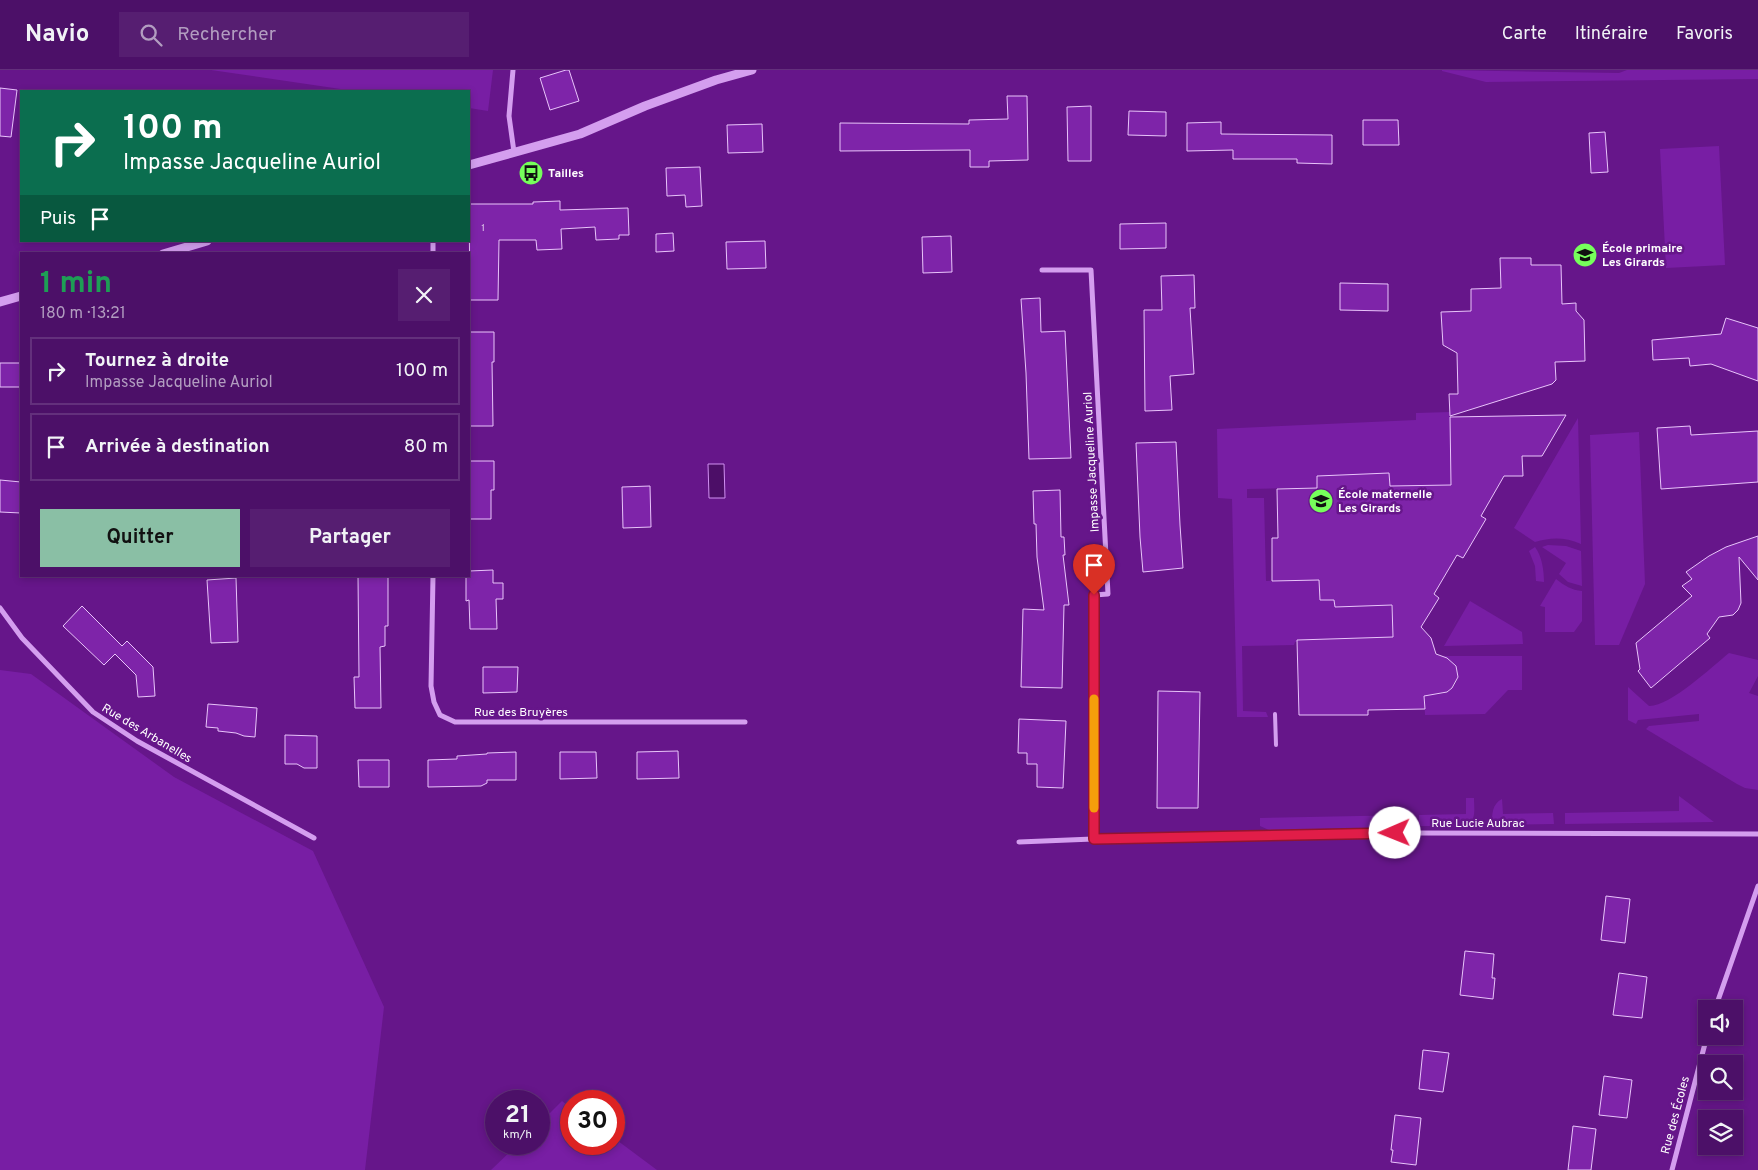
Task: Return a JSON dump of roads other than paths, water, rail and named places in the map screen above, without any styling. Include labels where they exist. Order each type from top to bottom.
[{"type":"street","points":[[513,70],[509,116],[514,152]]},
{"type":"street","points":[[470,165],[580,134],[645,106],[716,80],[752,70]]},
{"type":"street","points":[[170,252],[204,242]]},
{"type":"street","name":"Impasse Jacqueline Auriol","points":[[1042,270],[1091,270],[1108,594],[1094,595],[1094,839]]},
{"type":"street","points":[[0,302],[20,296]]},
{"type":"street","name":"Rue des Bruyères","points":[[433,577],[431,686],[434,702],[440,714],[455,722],[745,722]]},
{"type":"street","name":"Rue des Arbanelles","points":[[0,608],[22,638],[92,712],[136,741],[314,838]]},
{"type":"street","name":"Rue Lucie Aubrac","points":[[1019,842],[1415,833],[1758,834]]},
{"type":"street","points":[[1717,1000],[1758,886]]},
{"type":"street","name":"Rue des Écoles","points":[[1672,1170],[1705,1045]]},
{"type":"lane","points":[[1275,714],[1276,745]]},
{"type":"place","name":"Tailles","points":[[531,173]]},
{"type":"place","name":"École primaire Les Girards","points":[[1585,255]]},
{"type":"place","name":"École maternelle Les Girards","points":[[1321,501]]}]
